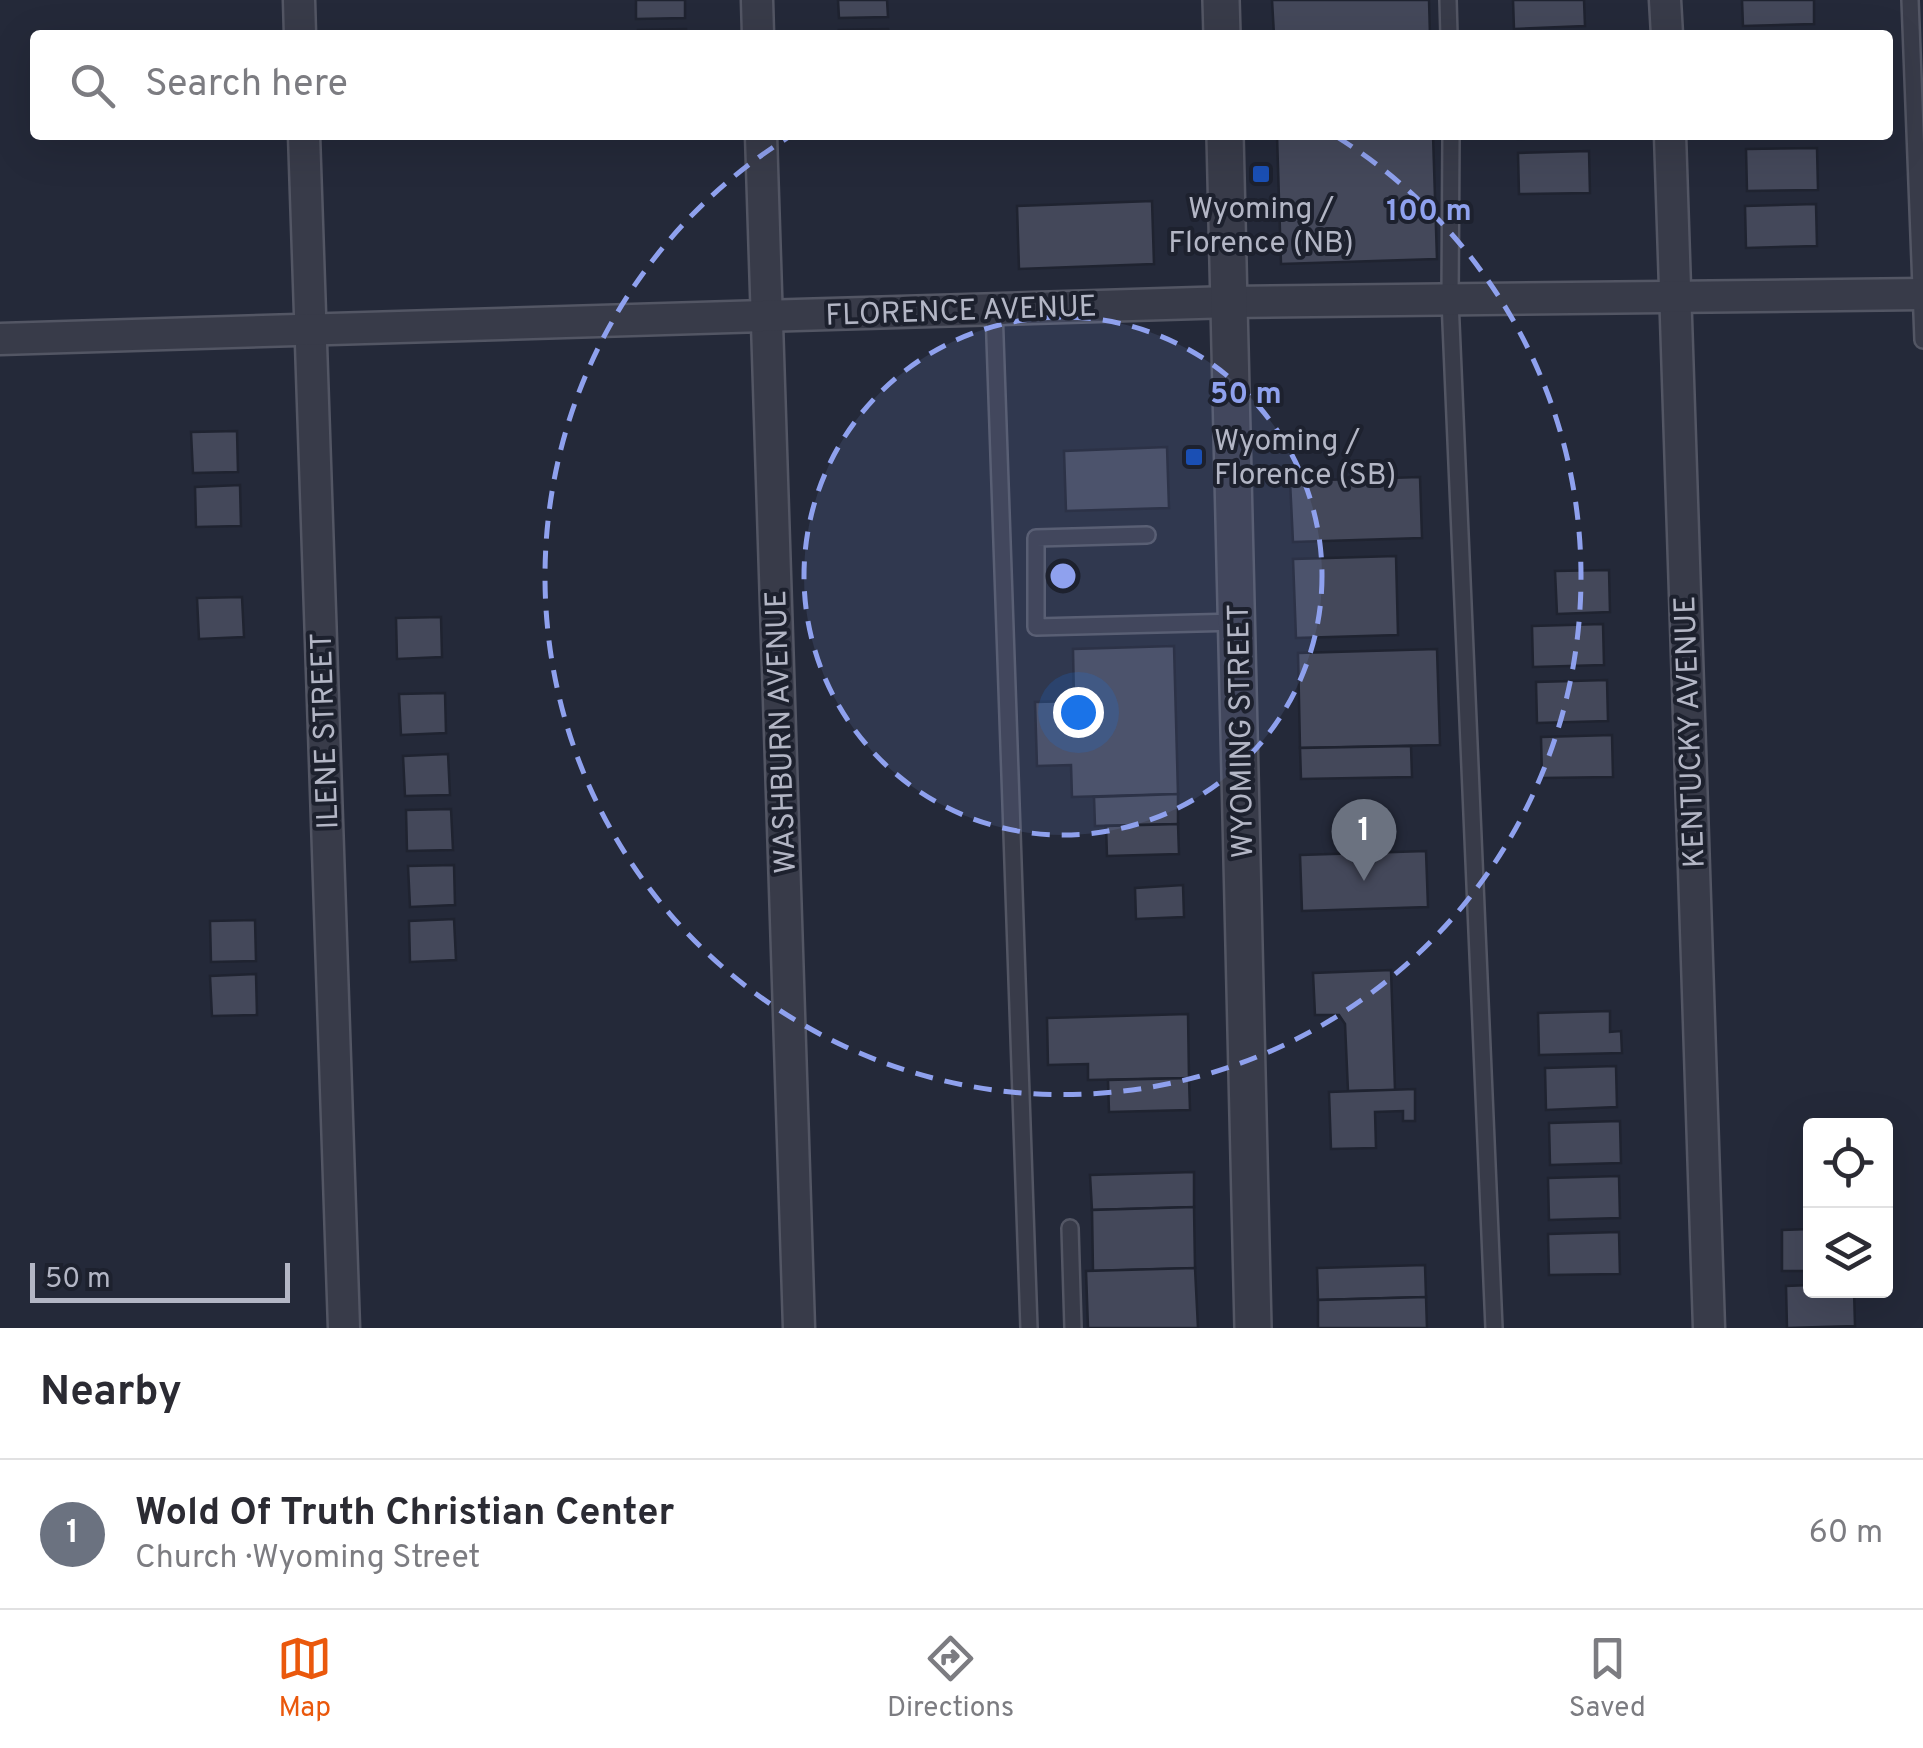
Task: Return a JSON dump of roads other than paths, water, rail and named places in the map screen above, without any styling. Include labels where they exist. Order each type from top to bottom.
[{"type":"street","points":[[298,0],[300,30]]},
{"type":"street","points":[[757,0],[758,30]]},
{"type":"street","points":[[1221,0],[1222,30]]},
{"type":"street","points":[[1666,0],[1666,30]]},
{"type":"street","name":"ILENE STREET","points":[[304,140],[344,1328]]},
{"type":"street","name":"WASHBURN AVENUE","points":[[761,140],[800,1328]]},
{"type":"street","name":"WYOMING STREET","points":[[1226,140],[1253,1328]]},
{"type":"street","name":"KENTUCKY AVENUE","points":[[1670,140],[1709,1328]]},
{"type":"street","name":"FLORENCE AVENUE","points":[[0,340],[1231,302],[1922,294]]},
{"type":"lane","points":[[1448,0],[1448,30]]},
{"type":"lane","points":[[1910,0],[1923,340]]},
{"type":"lane","points":[[1451,140],[1450,300],[1494,1328]]},
{"type":"lane","points":[[994,309],[1029,1328]]},
{"type":"lane","points":[[1147,536],[1036,538],[1036,628],[1238,622]]},
{"type":"lane","points":[[1070,1228],[1072,1328]]},
{"type":"place","name":"Wyoming / Florence (NB)","points":[[1261,174]]},
{"type":"place","name":"Wyoming / Florence (SB)","points":[[1194,457]]},
{"type":"place","name":"Wold Of Truth Christian Center","points":[[1364,881]]}]
